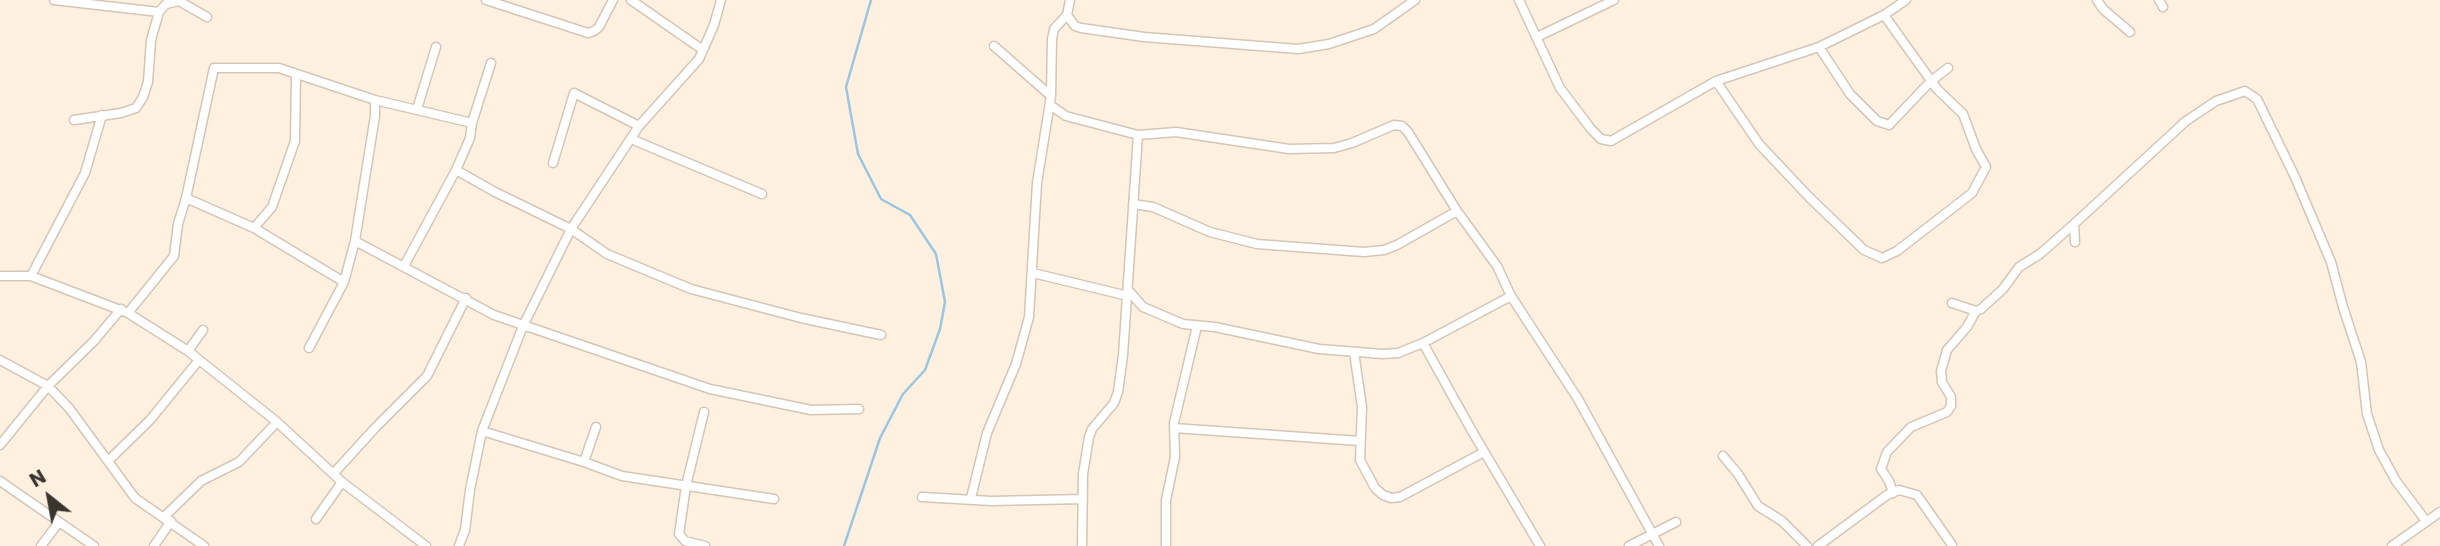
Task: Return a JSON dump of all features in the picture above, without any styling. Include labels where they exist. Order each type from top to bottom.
[{"type":"street","points":[[54,0],[159,12]]},
{"type":"street","points":[[486,0],[588,33],[599,27],[612,0]]},
{"type":"street","points":[[515,10],[518,0]]},
{"type":"street","points":[[631,0],[703,50]]},
{"type":"street","points":[[458,546],[465,530],[482,431],[523,326],[571,229],[639,126],[689,71],[703,50],[721,0]]},
{"type":"street","points":[[971,498],[987,433],[1016,365],[1029,317],[1037,183],[1050,100],[1052,39],[1054,29],[1068,15],[1070,0]]},
{"type":"street","points":[[1068,15],[1075,26],[1081,28],[1144,37],[1298,48],[1329,44],[1374,29],[1415,0]]},
{"type":"street","points":[[1518,0],[1560,88],[1591,130],[1601,139],[1611,141],[1716,81],[1819,47],[1884,15],[1906,0]]},
{"type":"street","points":[[1537,37],[1614,0]]},
{"type":"street","points":[[2097,0],[2130,32]]},
{"type":"street","points":[[74,120],[136,108],[148,82],[151,40],[159,12],[166,4],[179,1],[207,17]]},
{"type":"street","points":[[1716,81],[1759,144],[1864,250],[1882,258],[1897,251],[1972,193],[1986,167],[1963,114],[1931,81],[1884,15]]},
{"type":"street","points":[[994,46],[1066,116],[1138,135],[1176,132],[1289,149],[1313,149],[1352,144],[1394,125],[1402,127],[1408,132],[1457,211],[1497,265],[1511,296],[1578,399],[1654,532],[1659,546]]},
{"type":"street","points":[[417,109],[436,47]]},
{"type":"street","points":[[1819,47],[1850,94],[1877,121],[1889,125],[1931,81],[1948,68]]},
{"type":"street","points":[[404,266],[456,170],[470,138],[472,122],[491,62]]},
{"type":"street","points":[[0,445],[48,386],[125,311],[174,256],[178,224],[214,68],[279,68],[375,100],[472,122]]},
{"type":"street","points":[[254,228],[272,207],[295,141],[296,75]]},
{"type":"street","points":[[1892,493],[1889,481],[1881,469],[1887,452],[1912,428],[1947,412],[1951,406],[1951,397],[1942,382],[1941,371],[1947,350],[1967,327],[1976,311],[1994,299],[2019,267],[2040,254],[2074,225],[2186,121],[2216,101],[2245,92],[2257,99],[2295,177],[2331,262],[2361,362],[2367,414],[2379,450],[2396,481],[2426,521]]},
{"type":"street","points":[[554,163],[575,93],[639,126]]},
{"type":"street","points":[[309,348],[344,282],[355,242],[375,116],[375,100]]},
{"type":"street","points":[[31,275],[85,173],[102,115]]},
{"type":"street","points":[[1082,546],[1083,474],[1089,437],[1092,429],[1114,403],[1118,392],[1128,293],[1138,135]]},
{"type":"street","points":[[631,139],[762,194]]},
{"type":"street","points":[[456,170],[571,229],[607,254],[691,289],[801,318],[881,335]]},
{"type":"street","points":[[186,198],[254,228],[344,282]]},
{"type":"street","points":[[1133,204],[1153,207],[1210,232],[1257,244],[1364,252],[1384,250],[1397,245],[1457,211]]},
{"type":"street","points":[[2074,225],[2075,242]]},
{"type":"street","points":[[355,242],[494,314],[709,390],[811,410],[859,409]]},
{"type":"street","points":[[1033,273],[1128,293],[1143,307],[1183,324],[1319,349],[1354,352],[1398,353],[1423,343],[1511,296]]},
{"type":"street","points":[[0,276],[31,275],[125,311],[188,351],[277,422],[342,482],[426,546]]},
{"type":"street","points":[[334,473],[427,376],[466,298]]},
{"type":"street","points":[[1952,303],[1976,311]]},
{"type":"street","points":[[1126,312],[1143,307]]},
{"type":"street","points":[[1166,546],[1166,500],[1175,457],[1174,428],[1198,326]]},
{"type":"street","points":[[188,351],[203,330]]},
{"type":"street","points":[[1423,343],[1540,546]]},
{"type":"street","points":[[1354,352],[1362,407],[1360,460],[1375,488],[1383,495],[1400,497],[1484,452]]},
{"type":"street","points":[[0,360],[48,386],[69,408],[135,498],[204,546]]},
{"type":"street","points":[[109,460],[150,420],[199,360]]},
{"type":"street","points":[[704,412],[686,486],[679,534],[685,541],[705,546]]},
{"type":"street","points":[[154,546],[167,519],[201,481],[239,462],[277,422]]},
{"type":"street","points":[[584,462],[596,427]]},
{"type":"street","points":[[1174,428],[1360,441]]},
{"type":"street","points":[[482,431],[622,476],[774,499]]},
{"type":"street","points":[[1723,456],[1758,506],[1782,521],[1807,546]]},
{"type":"street","points":[[0,481],[94,546]]},
{"type":"street","points":[[316,519],[342,482]]},
{"type":"street","points":[[1818,546],[1899,490],[1916,495],[1952,545]]},
{"type":"street","points":[[922,497],[991,501],[1083,499]]},
{"type":"street","points":[[2392,546],[2440,512]]},
{"type":"street","points":[[41,546],[59,522]]},
{"type":"street","points":[[1629,546],[1676,522]]},
{"type":"waterway","points":[[844,546],[880,438],[903,394],[925,370],[940,329],[945,302],[936,254],[910,215],[881,199],[858,154],[846,87],[871,0]]}]
